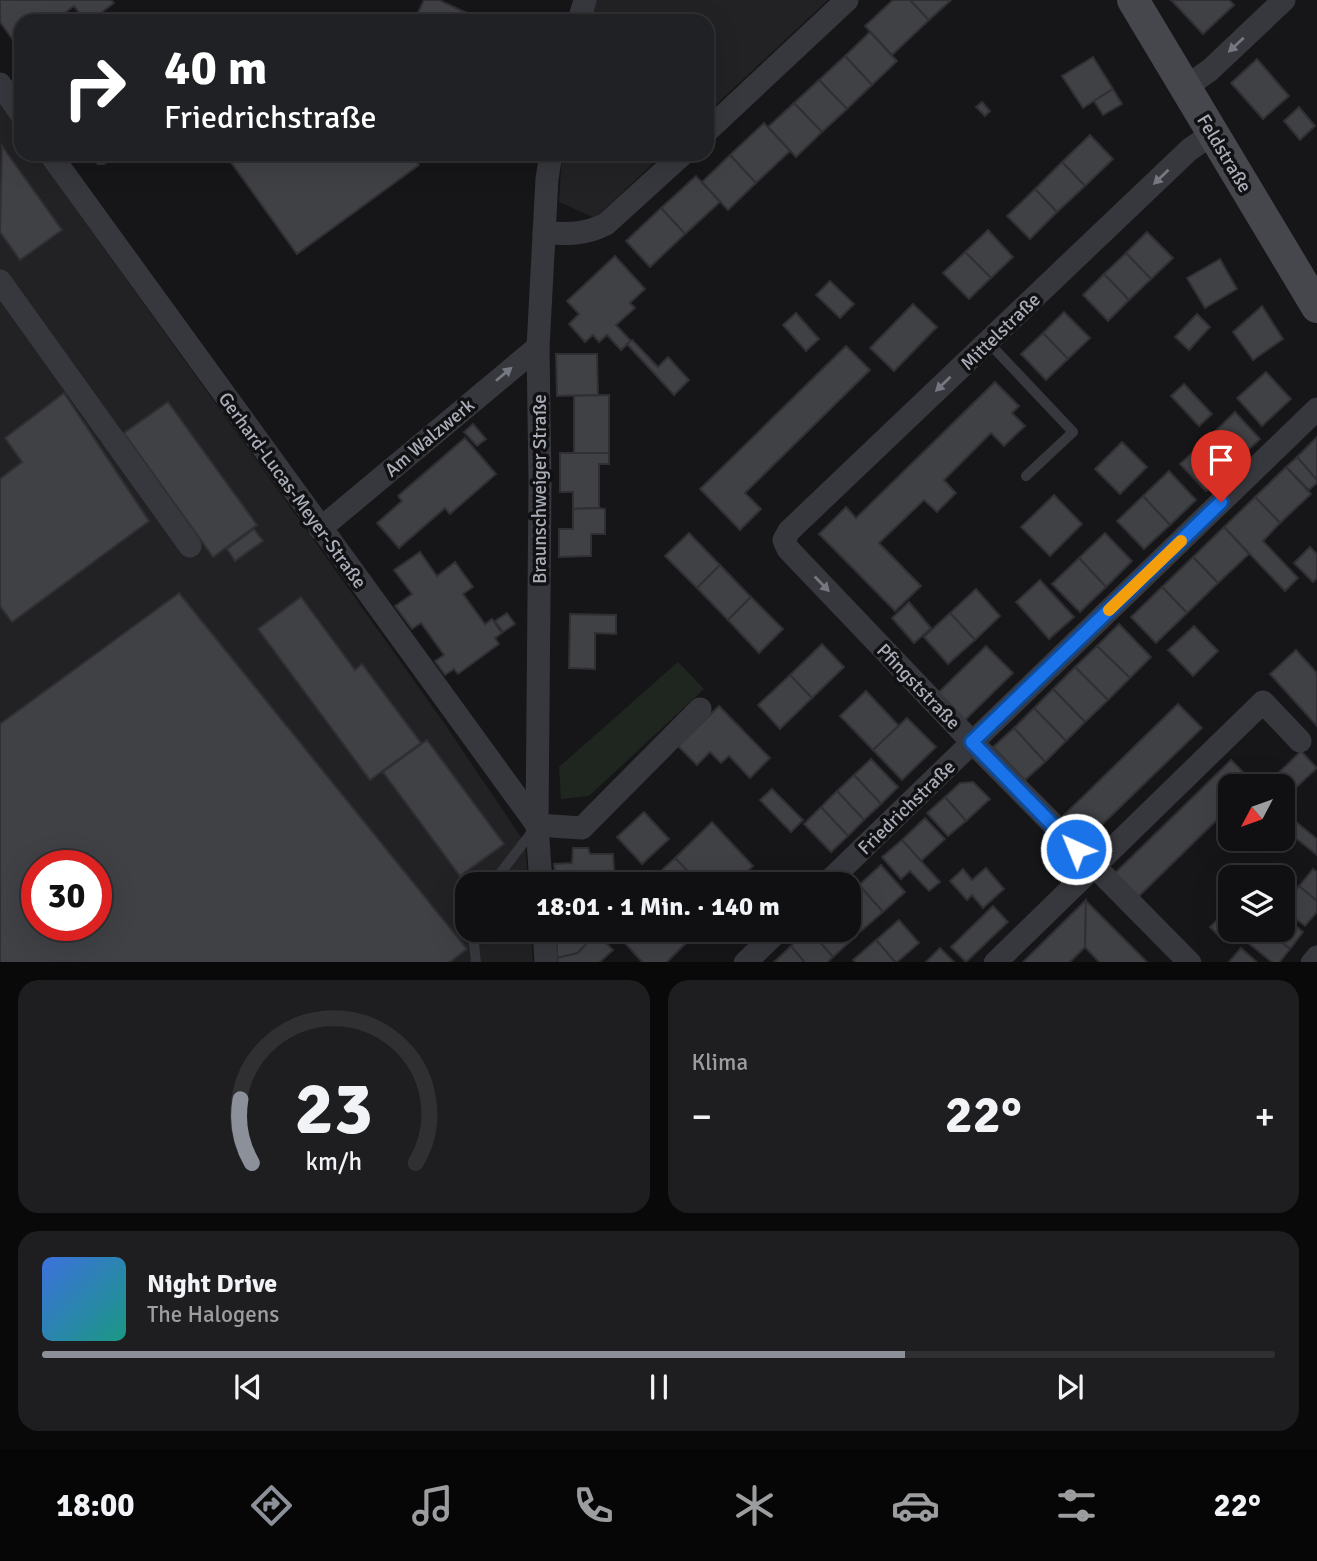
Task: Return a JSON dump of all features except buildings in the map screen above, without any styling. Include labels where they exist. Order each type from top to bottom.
[{"type":"street","points":[[714,124],[847,0]]},
{"type":"street","name":"Feldstraße","points":[[1133,0],[1317,307]]},
{"type":"street","points":[[1186,87],[1210,70],[1284,0]]},
{"type":"street","points":[[0,84],[14,104]]},
{"type":"street","name":"Mittelstraße","points":[[789,531],[1189,150],[1213,133]]},
{"type":"street","name":"Gerhard-Lucas-Meyer-Straße","points":[[55,161],[537,825]]},
{"type":"street","name":"Braunschweiger Straße","points":[[540,872],[537,825],[540,482],[538,347],[550,161]]},
{"type":"street","points":[[544,233],[575,234],[593,231],[606,224],[675,161]]},
{"type":"street","points":[[0,281],[190,546]]},
{"type":"street","name":"Am Walzwerk","points":[[320,528],[538,347]]},
{"type":"street","name":"Friedrichstraße","points":[[839,872],[1317,409]]},
{"type":"street","name":"Pfingststraße","points":[[789,531],[784,540],[788,549],[972,742],[1190,962]]},
{"type":"street","points":[[995,962],[1264,702],[1300,741]]},
{"type":"street","points":[[537,825],[582,828],[700,709]]},
{"type":"street","points":[[544,942],[545,962]]},
{"type":"street","points":[[745,962],[766,942]]},
{"type":"street","points":[[1312,962],[1317,957]]},
{"type":"lane","points":[[988,342],[1073,432],[1026,476]]},
{"type":"lane","points":[[500,872],[537,825]]},
{"type":"lane","points":[[475,942],[476,962]]},
{"type":"shaded area","points":[[593,0],[828,0],[714,106],[714,14],[588,14]]},
{"type":"shaded area","points":[[0,104],[14,123],[14,161],[41,161],[442,720],[525,843],[527,872],[455,872],[455,942],[532,942],[533,962],[0,962]]},
{"type":"shaded area","points":[[562,161],[656,161],[595,218],[559,202]]},
{"type":"shaded area","points":[[678,662],[704,689],[589,796],[561,799],[559,767]]},
{"type":"slow traffic","points":[[1109,610],[1181,541]]},
{"type":"route","points":[[1076,849],[972,742],[1221,502]]}]
